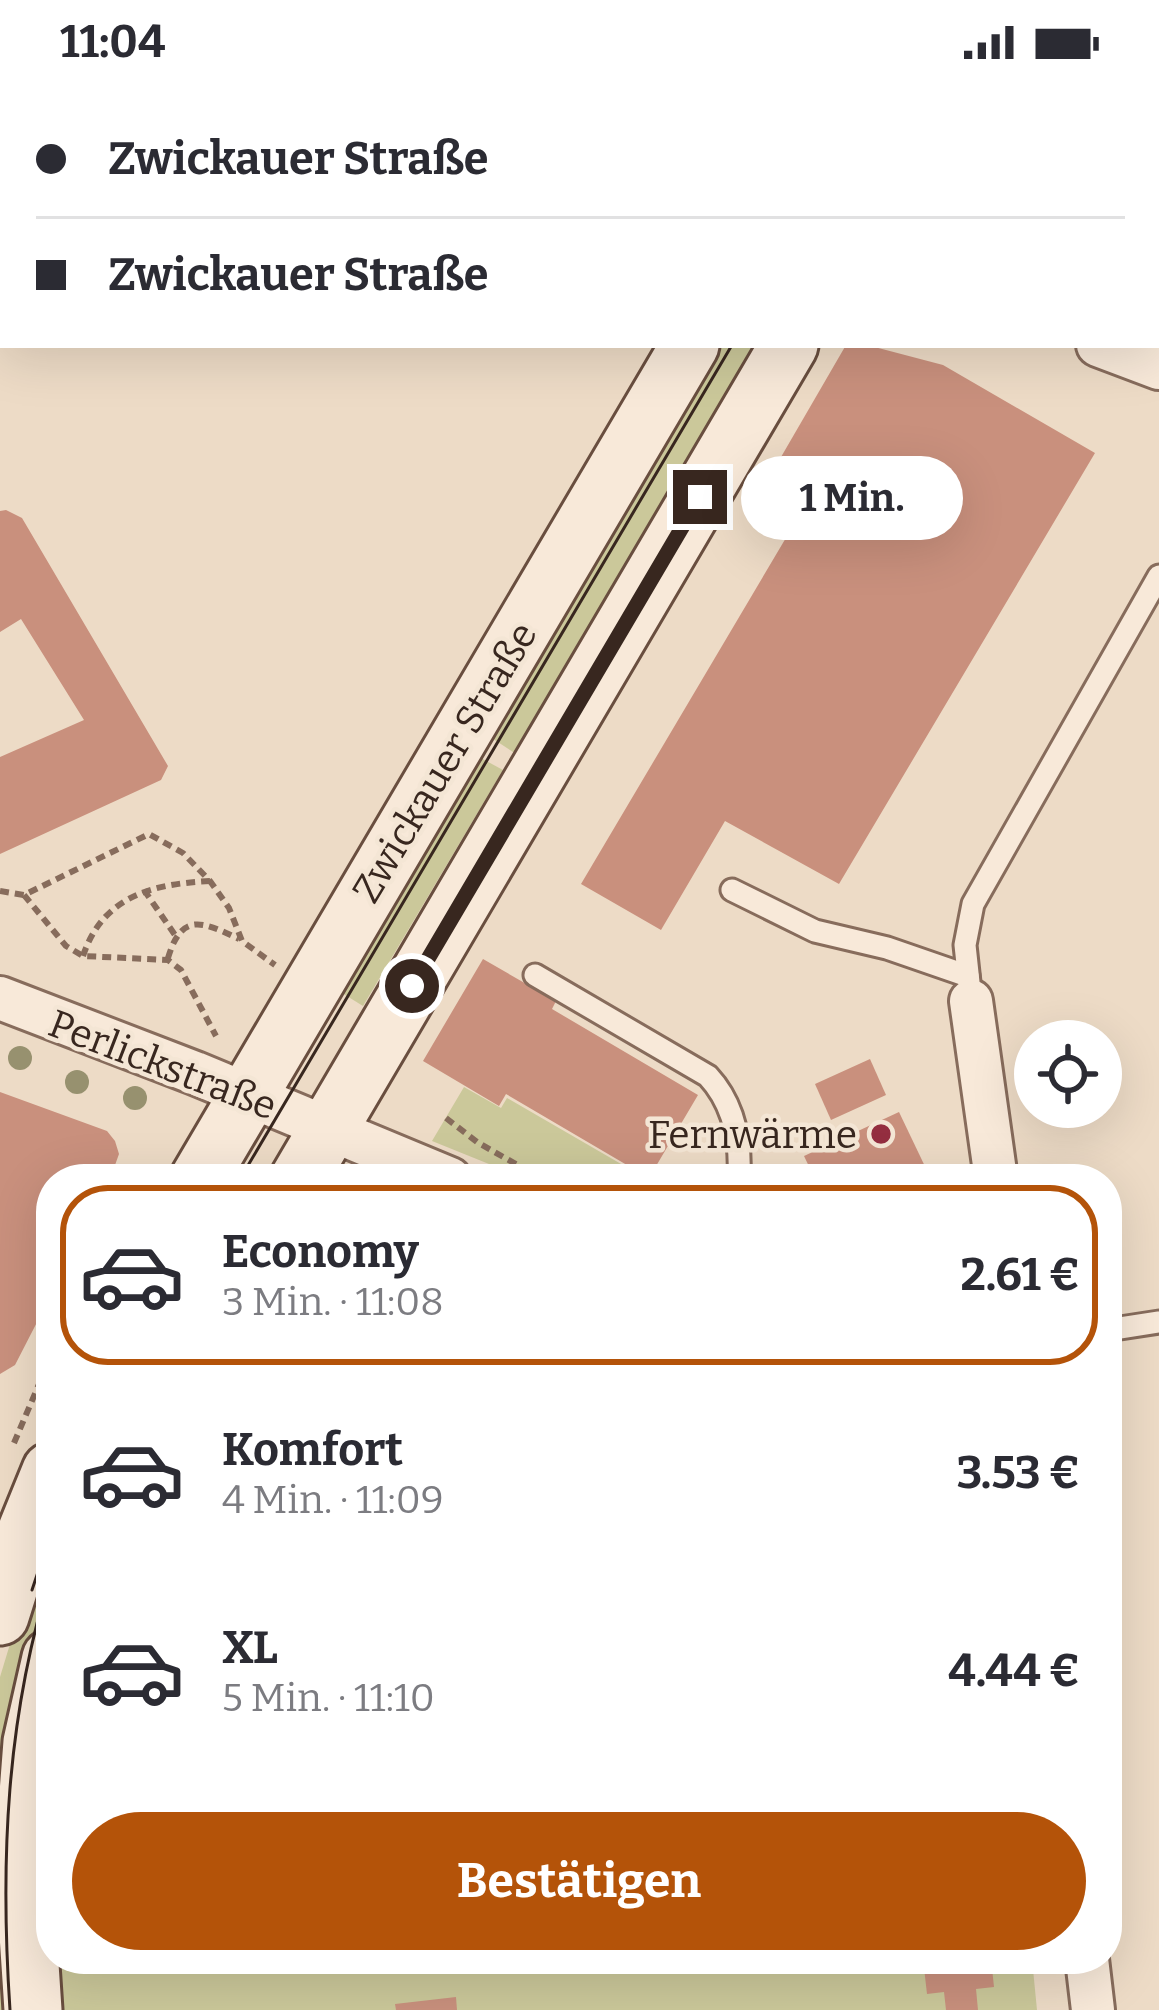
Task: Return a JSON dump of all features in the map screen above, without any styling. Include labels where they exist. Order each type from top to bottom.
[{"type":"main road","name":"Zwickauer Straße","points":[[208,1164],[688,348]]},
{"type":"main road","points":[[307,1164],[787,348]]},
{"type":"main road","points":[[0,1616],[27,1530],[30,1464]]},
{"type":"main road","points":[[34,2010],[22,1858],[36,1724]]},
{"type":"street","points":[[1106,348],[1159,368]]},
{"type":"street","points":[[969,989],[994,1164]]},
{"type":"street","name":"Perlickstraße","points":[[0,998],[412,1164]]},
{"type":"street","points":[[1089,1974],[1093,2010]]},
{"type":"lane","points":[[969,989],[965,945],[974,904],[1159,575]]},
{"type":"lane","points":[[732,890],[815,931],[887,948],[969,989]]},
{"type":"lane","points":[[535,975],[708,1076],[726,1095],[738,1164]]},
{"type":"lane","points":[[1122,1328],[1159,1322]]},
{"type":"path","points":[[0,891],[24,895],[149,834],[182,853],[210,881],[229,908],[242,941]]},
{"type":"path","points":[[83,956],[100,918],[143,890],[210,881]]},
{"type":"path","points":[[143,890],[175,935]]},
{"type":"path","points":[[24,895],[66,946],[83,956],[168,960],[181,970],[216,1036]]},
{"type":"path","points":[[168,960],[175,935],[193,924],[207,924],[242,941],[281,969]]},
{"type":"path","points":[[446,1118],[516,1164]]},
{"type":"path","points":[[30,1464],[36,1424]]},
{"type":"shaded area","points":[[705,348],[771,348],[516,754],[481,731]]},
{"type":"shaded area","points":[[479,757],[503,770],[363,1006],[342,993]]},
{"type":"shaded area","points":[[464,1087],[501,1108],[507,1098],[621,1164],[489,1164],[432,1141]]},
{"type":"shaded area","points":[[36,1558],[36,1665],[30,1688],[19,2010],[0,2010],[0,1677]]},
{"type":"shaded area","points":[[50,1974],[1033,1974],[1037,2010],[47,2010]]},
{"type":"building","points":[[844,348],[878,348],[943,365],[1095,453],[839,884],[725,821],[661,930],[581,884],[809,499],[770,476]]},
{"type":"building","points":[[0,511],[22,518],[168,766],[161,780],[0,854],[0,757],[84,720],[21,619],[0,632]]},
{"type":"building","points":[[483,959],[556,1001],[552,1009],[698,1095],[657,1164],[625,1164],[506,1094],[499,1106],[423,1061]]},
{"type":"building","points":[[870,1059],[886,1095],[831,1120],[815,1084]]},
{"type":"building","points":[[0,1092],[107,1131],[119,1154],[115,1164],[36,1164],[36,1324],[15,1365],[0,1374]]},
{"type":"building","name":"Fernwärme","points":[[899,1112],[924,1164],[808,1164],[804,1156]]},
{"type":"building","points":[[925,1974],[993,1974],[994,1987],[976,1989],[978,2010],[946,2010],[944,1992],[927,1994]]},
{"type":"building","points":[[456,1997],[457,2010],[396,2010],[395,2004]]},
{"type":"tram line","points":[[249,1164],[730,348]]},
{"type":"tram line","points":[[32,1590],[36,1578]]},
{"type":"tram line","points":[[10,2010],[6,1899],[10,1790],[36,1628]]},
{"type":"place","name":"Fernwärme","points":[[881,1134]]},
{"type":"route","points":[[412,986],[700,497]]}]
